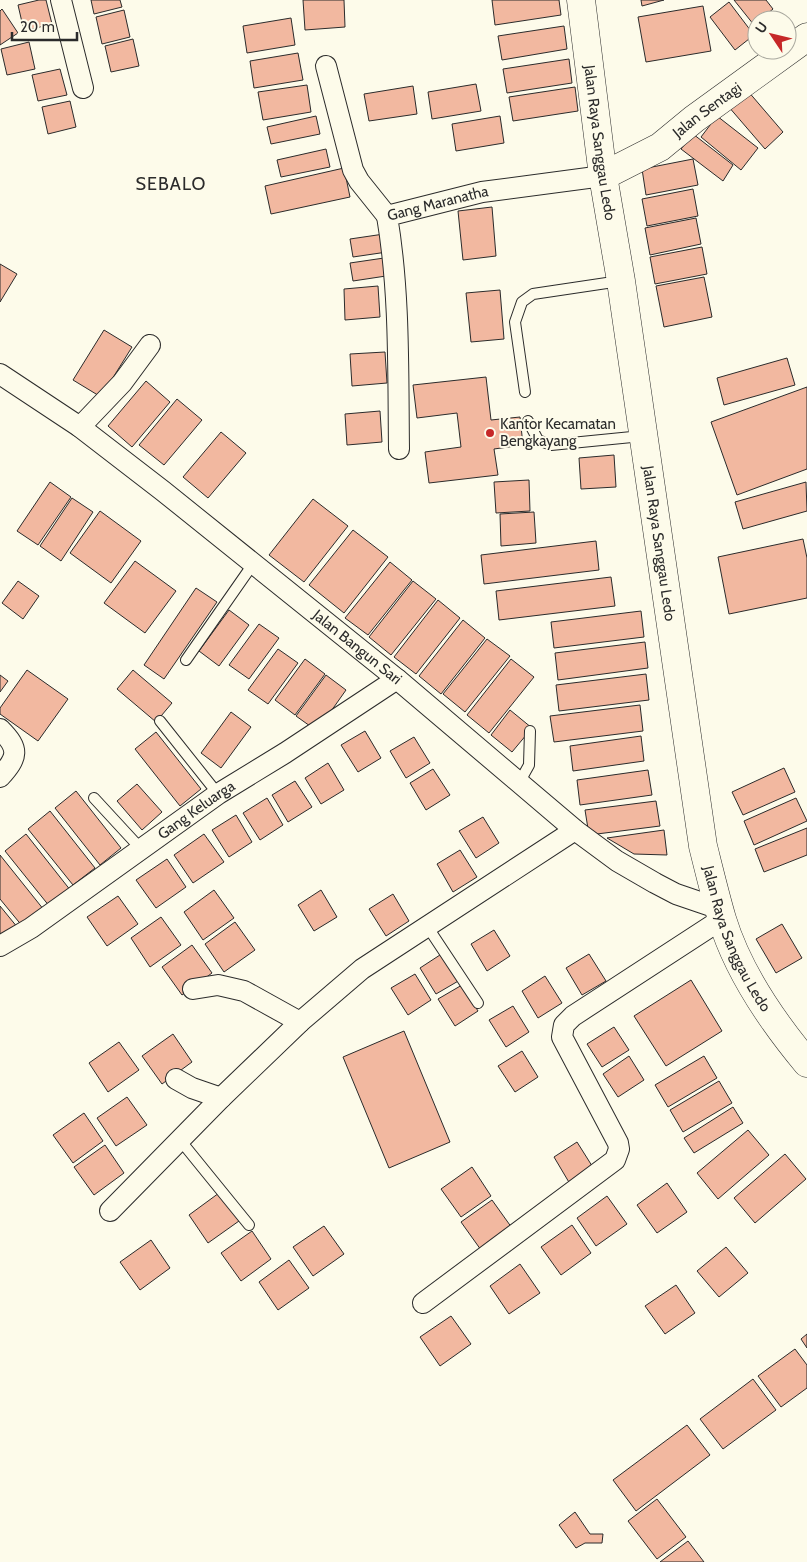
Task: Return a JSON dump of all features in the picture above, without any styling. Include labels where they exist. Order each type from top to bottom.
[{"type":"main road","name":"Jalan Raya Sanggau Ledo","points":[[581,0],[603,176],[621,281],[703,846],[721,914],[739,963],[780,1029],[807,1063]]},
{"type":"main road","name":"Jalan Sentagi","points":[[603,176],[660,147],[694,119],[807,37]]},
{"type":"street","points":[[62,0],[83,88]]},
{"type":"street","points":[[326,66],[353,170],[359,181],[387,216]]},
{"type":"street","name":"Gang Maranatha","points":[[399,449],[398,333],[394,257],[387,216],[482,192],[603,176]]},
{"type":"street","points":[[80,427],[122,383],[150,345]]},
{"type":"street","name":"Jalan Bangun Sari","points":[[1,378],[80,427],[163,491],[397,679],[575,830],[617,861],[655,883],[721,914]]},
{"type":"street","name":"Gang Keluarga","points":[[0,946],[38,923],[218,794],[286,753],[397,679]]},
{"type":"street","points":[[0,729],[10,739],[15,750],[12,762],[0,777]]},
{"type":"street","points":[[110,1211],[221,1098],[300,1022],[362,969],[575,830]]},
{"type":"street","points":[[423,1303],[615,1160],[619,1149],[618,1143],[562,1037],[564,1025],[573,1016],[721,914]]},
{"type":"street","points":[[193,989],[218,985],[244,991],[300,1022]]},
{"type":"street","points":[[176,1079],[192,1088],[221,1098]]},
{"type":"lane","points":[[525,392],[516,322],[522,302],[534,294],[621,281]]},
{"type":"lane","points":[[528,421],[538,440],[551,445],[643,436]]},
{"type":"lane","points":[[186,660],[253,564]]},
{"type":"lane","points":[[160,721],[218,794]]},
{"type":"lane","points":[[519,784],[529,765],[530,730]]},
{"type":"lane","points":[[94,798],[141,848]]},
{"type":"lane","points":[[427,926],[478,1003]]},
{"type":"lane","points":[[180,1140],[249,1225]]},
{"type":"building","points":[[46,0],[52,24],[24,31],[18,5]]},
{"type":"building","points":[[91,0],[120,0],[122,7],[94,14]]},
{"type":"building","points":[[303,0],[344,0],[345,27],[305,30]]},
{"type":"building","points":[[492,0],[559,0],[561,15],[495,25]]},
{"type":"building","points":[[641,0],[664,0],[642,6]]},
{"type":"building","points":[[734,0],[766,0],[773,9],[747,10],[747,16]]},
{"type":"building","points":[[729,2],[747,26],[747,41],[735,50],[710,17]]},
{"type":"building","points":[[703,6],[711,51],[646,62],[638,17]]},
{"type":"building","points":[[2,9],[18,33],[0,45],[0,11]]},
{"type":"building","points":[[124,10],[130,37],[102,44],[96,17]]},
{"type":"building","points":[[291,18],[295,45],[247,53],[243,26]]},
{"type":"building","points":[[564,26],[567,49],[502,60],[498,36]]},
{"type":"building","points":[[133,39],[139,66],[111,72],[105,46]]},
{"type":"building","points":[[29,42],[35,69],[7,75],[1,49]]},
{"type":"building","points":[[298,53],[303,80],[254,88],[250,61]]},
{"type":"building","points":[[569,59],[572,83],[507,93],[503,69]]},
{"type":"building","points":[[60,69],[67,95],[38,101],[32,75]]},
{"type":"building","points":[[476,84],[481,111],[432,119],[428,92]]},
{"type":"building","points":[[307,85],[311,112],[263,120],[258,92]]},
{"type":"building","points":[[413,86],[417,114],[369,121],[364,94]]},
{"type":"building","points":[[575,87],[578,111],[513,121],[509,97]]},
{"type":"building","points":[[747,90],[783,132],[765,149],[728,106]]},
{"type":"building","points":[[70,101],[76,127],[48,134],[42,107]]},
{"type":"building","points":[[316,116],[320,134],[271,144],[267,127]]},
{"type":"building","points":[[500,116],[504,143],[456,151],[452,124]]},
{"type":"building","points":[[717,116],[758,148],[741,170],[701,137]]},
{"type":"building","points":[[693,134],[733,165],[723,181],[681,149]]},
{"type":"building","points":[[326,149],[330,167],[281,177],[277,160]]},
{"type":"building","points":[[693,159],[698,185],[646,195],[642,169]]},
{"type":"building","points":[[344,168],[350,197],[271,214],[265,186]]},
{"type":"building","points":[[693,189],[698,216],[647,226],[642,199]]},
{"type":"building","points":[[492,207],[496,256],[463,260],[458,211]]},
{"type":"building","points":[[696,218],[701,244],[650,255],[645,228]]},
{"type":"building","points":[[384,234],[387,252],[353,257],[350,239]]},
{"type":"building","points":[[702,247],[707,274],[655,284],[650,257]]},
{"type":"building","points":[[384,258],[386,276],[353,281],[350,263]]},
{"type":"building","points":[[0,264],[17,274],[0,302]]},
{"type":"building","points":[[704,277],[712,317],[664,327],[656,286]]},
{"type":"building","points":[[378,286],[380,317],[345,320],[344,289]]},
{"type":"building","points":[[500,290],[504,339],[471,342],[466,293]]},
{"type":"building","points":[[104,330],[132,347],[101,397],[73,380]]},
{"type":"building","points":[[385,352],[387,383],[352,386],[350,354]]},
{"type":"building","points":[[787,358],[795,385],[724,405],[717,378]]},
{"type":"building","name":"Kantor Kecamatan Bengkayang","points":[[486,377],[491,420],[520,417],[523,445],[494,449],[498,475],[429,483],[425,452],[461,447],[457,413],[417,418],[413,385]]},
{"type":"building","points":[[146,381],[170,402],[132,447],[108,426]]},
{"type":"building","points":[[807,387],[807,469],[737,495],[711,422]]},
{"type":"building","points":[[177,399],[202,420],[164,465],[139,445]]},
{"type":"building","points":[[380,411],[382,442],[347,445],[345,414]]},
{"type":"building","points":[[221,432],[246,453],[208,498],[183,477]]},
{"type":"building","points":[[614,455],[616,487],[581,489],[579,458]]},
{"type":"building","points":[[529,480],[530,511],[496,513],[494,482]]},
{"type":"building","points":[[50,482],[71,497],[38,545],[17,531]]},
{"type":"building","points":[[806,482],[807,511],[743,529],[735,502]]},
{"type":"building","points":[[72,498],[93,512],[61,561],[40,546]]},
{"type":"building","points":[[313,499],[348,526],[304,582],[269,555]]},
{"type":"building","points":[[100,511],[141,541],[111,583],[70,553]]},
{"type":"building","points":[[534,512],[536,543],[501,546],[500,514]]},
{"type":"building","points":[[353,530],[388,557],[344,613],[309,585]]},
{"type":"building","points":[[803,539],[807,558],[807,598],[729,614],[718,557]]},
{"type":"building","points":[[596,541],[599,570],[484,584],[481,555]]},
{"type":"building","points":[[135,561],[176,591],[145,633],[104,603]]},
{"type":"building","points":[[390,562],[412,580],[368,635],[345,618]]},
{"type":"building","points":[[611,577],[615,606],[499,620],[496,591]]},
{"type":"building","points":[[18,581],[39,596],[23,619],[2,603]]},
{"type":"building","points":[[413,581],[436,599],[391,655],[369,637]]},
{"type":"building","points":[[196,588],[217,602],[164,679],[144,665]]},
{"type":"building","points":[[438,600],[460,618],[416,674],[394,657]]},
{"type":"building","points":[[229,610],[249,625],[219,666],[199,651]]},
{"type":"building","points":[[641,611],[644,637],[554,648],[551,622]]},
{"type":"building","points":[[463,620],[485,638],[441,694],[419,676]]},
{"type":"building","points":[[259,624],[279,638],[249,679],[229,665]]},
{"type":"building","points":[[487,639],[510,656],[465,712],[443,694]]},
{"type":"building","points":[[645,642],[648,668],[558,680],[555,653]]},
{"type":"building","points":[[278,649],[298,663],[268,704],[248,690]]},
{"type":"building","points":[[305,659],[325,674],[295,715],[275,700]]},
{"type":"building","points":[[511,659],[534,677],[489,733],[467,715]]},
{"type":"building","points":[[27,670],[68,699],[38,741],[0,714],[0,708]]},
{"type":"building","points":[[133,670],[172,703],[156,722],[117,689]]},
{"type":"building","points":[[646,674],[649,700],[559,711],[556,685]]},
{"type":"building","points":[[0,675],[8,681],[0,692]]},
{"type":"building","points":[[326,675],[346,690],[317,731],[296,716]]},
{"type":"building","points":[[640,705],[643,731],[554,742],[550,716]]},
{"type":"building","points":[[510,710],[532,728],[512,752],[491,735]]},
{"type":"building","points":[[231,712],[251,727],[221,768],[201,753]]},
{"type":"building","points":[[365,731],[381,758],[358,772],[341,745]]},
{"type":"building","points":[[156,732],[201,789],[180,806],[135,749]]},
{"type":"building","points":[[641,736],[644,761],[573,771],[570,746]]},
{"type":"building","points":[[414,737],[430,763],[406,778],[390,751]]},
{"type":"building","points":[[328,763],[344,790],[321,804],[305,778]]},
{"type":"building","points":[[784,768],[795,792],[743,815],[732,792]]},
{"type":"building","points":[[433,769],[450,795],[426,810],[410,783]]},
{"type":"building","points":[[648,770],[652,795],[580,805],[577,780]]},
{"type":"building","points":[[295,781],[312,807],[288,822],[272,795]]},
{"type":"building","points":[[137,784],[162,812],[142,830],[117,801]]},
{"type":"building","points":[[76,791],[121,848],[100,865],[55,808]]},
{"type":"building","points":[[267,798],[283,825],[260,840],[243,813]]},
{"type":"building","points":[[796,798],[807,821],[754,845],[744,821]]},
{"type":"building","points":[[656,801],[660,826],[589,835],[585,810]]},
{"type":"building","points":[[50,811],[95,868],[73,885],[28,829]]},
{"type":"building","points":[[236,815],[252,842],[229,857],[212,830]]},
{"type":"building","points":[[483,817],[499,843],[476,858],[459,831]]},
{"type":"building","points":[[807,828],[807,855],[764,872],[755,849]]},
{"type":"building","points":[[664,830],[667,855],[634,854],[607,838]]},
{"type":"building","points":[[26,834],[71,891],[50,907],[5,851]]},
{"type":"building","points":[[204,834],[224,862],[193,883],[174,855]]},
{"type":"building","points":[[460,850],[477,877],[453,892],[437,864]]},
{"type":"building","points":[[0,855],[44,910],[23,927],[0,899]]},
{"type":"building","points":[[167,859],[186,887],[156,908],[136,880]]},
{"type":"building","points":[[214,890],[234,918],[203,940],[184,912]]},
{"type":"building","points":[[321,890],[337,917],[314,931],[298,905]]},
{"type":"building","points":[[393,894],[409,921],[386,936],[369,909]]},
{"type":"building","points":[[118,896],[138,924],[107,946],[87,917]]},
{"type":"building","points":[[0,906],[18,928],[0,942]]},
{"type":"building","points":[[161,917],[181,945],[150,967],[131,938]]},
{"type":"building","points":[[235,922],[255,950],[224,972],[205,944]]},
{"type":"building","points":[[782,924],[802,958],[776,973],[756,939]]},
{"type":"building","points":[[494,930],[510,956],[487,971],[471,944]]},
{"type":"building","points":[[192,945],[212,973],[182,995],[162,967]]},
{"type":"building","points":[[443,953],[460,980],[436,994],[420,968]]},
{"type":"building","points":[[589,954],[606,981],[582,995],[566,968]]},
{"type":"building","points":[[415,974],[431,1000],[408,1015],[391,988]]},
{"type":"building","points":[[545,976],[562,1003],[538,1018],[522,991]]},
{"type":"building","points":[[691,980],[722,1031],[666,1066],[634,1016]]},
{"type":"building","points":[[462,985],[478,1011],[455,1026],[438,999]]},
{"type":"building","points":[[513,1006],[529,1032],[506,1047],[489,1020]]},
{"type":"building","points":[[614,1027],[629,1050],[602,1067],[587,1044]]},
{"type":"building","points":[[404,1031],[450,1142],[389,1168],[343,1057]]},
{"type":"building","points":[[173,1034],[192,1062],[162,1084],[142,1056]]},
{"type":"building","points":[[119,1042],[139,1070],[108,1092],[89,1063]]},
{"type":"building","points":[[522,1051],[538,1077],[515,1092],[498,1066]]},
{"type":"building","points":[[629,1056],[644,1080],[618,1097],[603,1074]]},
{"type":"building","points":[[704,1056],[717,1078],[668,1107],[655,1085]]},
{"type":"building","points":[[719,1081],[732,1103],[683,1132],[670,1110]]},
{"type":"building","points":[[127,1097],[147,1125],[116,1146],[97,1118]]},
{"type":"building","points":[[733,1107],[743,1123],[694,1153],[684,1138]]},
{"type":"building","points":[[84,1113],[103,1141],[73,1163],[53,1135]]},
{"type":"building","points":[[748,1130],[769,1155],[718,1199],[697,1173]]},
{"type":"building","points":[[577,1142],[594,1169],[570,1184],[554,1157]]},
{"type":"building","points":[[105,1145],[124,1173],[94,1195],[74,1167]]},
{"type":"building","points":[[785,1154],[806,1179],[755,1223],[734,1198]]},
{"type":"building","points":[[472,1167],[491,1196],[461,1217],[441,1189]]},
{"type":"building","points":[[667,1183],[687,1212],[657,1233],[637,1205]]},
{"type":"building","points":[[219,1193],[239,1221],[208,1243],[189,1215]]},
{"type":"building","points":[[607,1196],[627,1224],[596,1246],[577,1218]]},
{"type":"building","points":[[492,1200],[512,1228],[481,1250],[461,1222]]},
{"type":"building","points":[[572,1225],[591,1253],[561,1275],[541,1247]]},
{"type":"building","points":[[324,1226],[344,1254],[313,1276],[293,1247]]},
{"type":"building","points":[[252,1231],[271,1259],[241,1281],[221,1253]]},
{"type":"building","points":[[151,1240],[170,1268],[140,1290],[120,1262]]},
{"type":"building","points":[[726,1247],[748,1273],[719,1297],[697,1271]]},
{"type":"building","points":[[289,1260],[309,1288],[278,1310],[259,1282]]},
{"type":"building","points":[[520,1264],[540,1293],[509,1314],[490,1286]]},
{"type":"building","points":[[676,1285],[695,1313],[665,1334],[645,1306]]},
{"type":"building","points":[[451,1316],[471,1344],[440,1366],[420,1337]]},
{"type":"building","points":[[807,1334],[807,1348],[801,1339]]},
{"type":"building","points":[[795,1349],[807,1365],[807,1388],[781,1407],[758,1376]]},
{"type":"building","points":[[753,1379],[776,1410],[723,1449],[700,1419]]},
{"type":"building","points":[[687,1425],[710,1455],[636,1511],[613,1480]]},
{"type":"building","points":[[657,1499],[686,1537],[657,1559],[628,1521]]},
{"type":"building","points":[[575,1512],[590,1534],[603,1534],[602,1543],[585,1543],[576,1548],[559,1525]]},
{"type":"building","points":[[688,1541],[704,1562],[660,1562]]},
{"type":"place","name":"Kantor Kecamatan Bengkayang","points":[[490,433]]},
{"type":"district","name":"SEBALO","points":[[171,184]]}]
